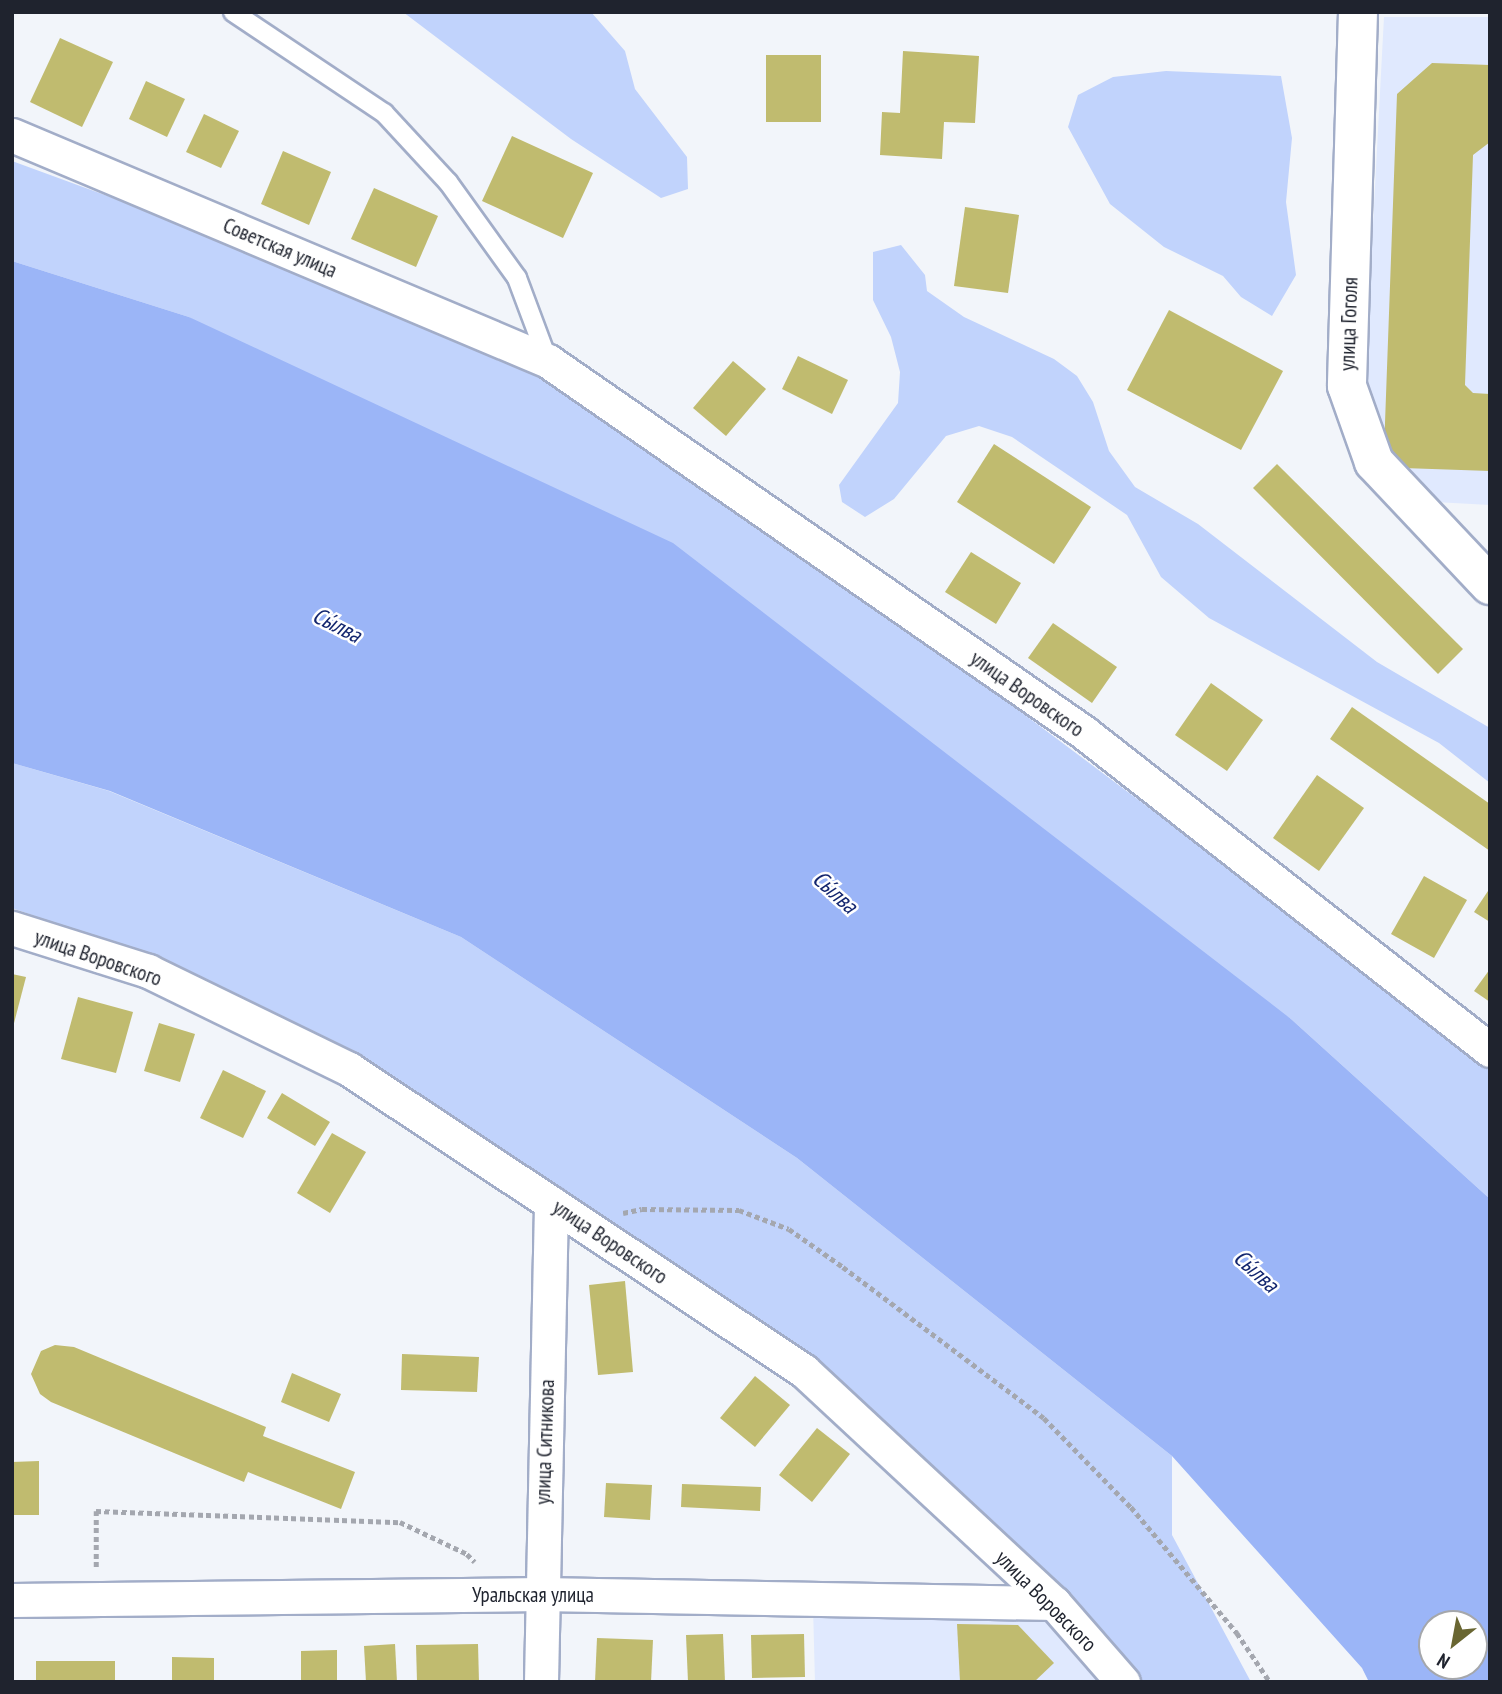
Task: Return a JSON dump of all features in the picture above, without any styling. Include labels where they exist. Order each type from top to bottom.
[{"type":"street","name":"улица Гоголя","points":[[1358,12],[1347,386],[1374,462],[1490,585]]},
{"type":"street","name":"Советская улица","points":[[12,135],[548,361]]},
{"type":"street","name":"улица Воровского","points":[[548,361],[1082,731],[1490,1050]]},
{"type":"street","name":"улица Воровского","points":[[12,928],[148,971],[349,1069],[804,1371],[1054,1603],[1123,1682]]},
{"type":"street","name":"улица Ситникова","points":[[541,1682],[551,1203]]},
{"type":"street","name":"Уральская улица","points":[[12,1600],[541,1594],[1054,1603]]},
{"type":"lane","points":[[233,12],[384,113],[448,182],[517,278],[548,361]]},
{"type":"path","points":[[582,1223],[642,1209],[739,1210],[789,1229],[1044,1418],[1131,1507],[1237,1633],[1270,1682]]},
{"type":"path","points":[[96,1600],[96,1511],[400,1522],[467,1554],[504,1594]]},
{"type":"shaded area","points":[[403,12],[591,12],[625,51],[635,89],[687,157],[688,189],[661,198],[571,139]]},
{"type":"shaded area","points":[[1384,17],[1490,17],[1490,505],[1435,502],[1381,459],[1364,396]]},
{"type":"shaded area","points":[[1166,71],[1281,76],[1292,138],[1286,202],[1296,275],[1272,316],[1241,297],[1223,276],[1164,247],[1110,204],[1068,127],[1078,95],[1113,77]]},
{"type":"shaded area","points":[[12,161],[214,235],[542,377],[622,423],[997,694],[1490,1063],[1490,1199],[1291,1019],[189,317],[12,261]]},
{"type":"shaded area","points":[[901,245],[925,275],[927,291],[964,317],[1054,359],[1077,376],[1093,402],[1109,451],[1135,487],[1198,524],[1377,662],[1490,728],[1490,783],[1439,743],[1209,618],[1161,577],[1127,515],[1012,437],[979,426],[946,436],[894,499],[865,517],[842,502],[839,485],[898,403],[900,372],[891,337],[873,300],[873,252]]},
{"type":"shaded area","points":[[12,763],[109,791],[461,937],[797,1158],[1172,1456],[1172,1535],[1251,1682],[1134,1682],[695,1287],[571,1195],[389,1073],[137,952],[12,908]]},
{"type":"shaded area","points":[[813,1606],[1051,1607],[1102,1682],[815,1682]]},
{"type":"water","name":"Сы́лва","points":[[12,261],[189,317],[673,543],[1291,1019],[1490,1199],[1490,1682],[1369,1682],[1362,1668],[1172,1456],[797,1158],[461,937],[110,791],[12,763]]},
{"type":"building","points":[[60,38],[113,62],[82,127],[30,102]]},
{"type":"building","points":[[903,51],[979,56],[975,123],[944,122],[942,159],[880,155],[882,112],[900,113]]},
{"type":"building","points":[[766,55],[821,55],[821,122],[766,122]]},
{"type":"building","points":[[1432,63],[1490,65],[1490,142],[1473,155],[1465,385],[1473,393],[1490,394],[1490,471],[1403,468],[1384,450],[1397,94]]},
{"type":"building","points":[[146,81],[185,99],[167,137],[129,119]]},
{"type":"building","points":[[204,114],[239,131],[221,168],[186,152]]},
{"type":"building","points":[[512,136],[593,173],[563,238],[482,201]]},
{"type":"building","points":[[283,151],[331,172],[309,225],[261,204]]},
{"type":"building","points":[[374,188],[438,216],[416,267],[351,239]]},
{"type":"building","points":[[965,207],[1019,215],[1008,293],[954,286]]},
{"type":"building","points":[[1169,310],[1283,371],[1241,450],[1127,390]]},
{"type":"building","points":[[798,356],[848,380],[832,414],[782,389]]},
{"type":"building","points":[[733,361],[766,389],[726,436],[693,408]]},
{"type":"building","points":[[994,444],[1091,507],[1054,564],[957,502]]},
{"type":"building","points":[[1277,464],[1463,649],[1438,674],[1253,488]]},
{"type":"building","points":[[971,552],[1021,583],[996,624],[945,592]]},
{"type":"building","points":[[1053,623],[1117,667],[1092,703],[1028,658]]},
{"type":"building","points":[[1211,683],[1263,720],[1227,771],[1175,735]]},
{"type":"building","points":[[1352,707],[1490,804],[1490,851],[1330,739]]},
{"type":"building","points":[[1317,775],[1364,808],[1319,871],[1273,838]]},
{"type":"building","points":[[1424,876],[1467,900],[1434,958],[1391,934]]},
{"type":"building","points":[[1490,888],[1490,922],[1474,912]]},
{"type":"building","points":[[1490,969],[1490,1002],[1474,991]]},
{"type":"building","points":[[12,974],[26,977],[13,1027],[12,1027]]},
{"type":"building","points":[[78,997],[133,1012],[116,1073],[61,1059]]},
{"type":"building","points":[[159,1023],[195,1034],[180,1082],[144,1071]]},
{"type":"building","points":[[223,1070],[266,1091],[243,1138],[200,1118]]},
{"type":"building","points":[[282,1093],[330,1122],[315,1146],[267,1118]]},
{"type":"building","points":[[332,1133],[366,1152],[330,1213],[297,1193]]},
{"type":"building","points":[[625,1281],[633,1372],[598,1375],[589,1285]]},
{"type":"building","points":[[55,1345],[74,1347],[266,1427],[263,1436],[355,1472],[341,1509],[248,1472],[244,1482],[51,1402],[40,1394],[31,1374],[41,1351]]},
{"type":"building","points":[[402,1354],[479,1357],[477,1392],[401,1390]]},
{"type":"building","points":[[292,1373],[341,1394],[329,1422],[281,1402]]},
{"type":"building","points":[[755,1376],[790,1405],[755,1447],[720,1418]]},
{"type":"building","points":[[817,1428],[850,1454],[812,1502],[779,1475]]},
{"type":"building","points":[[39,1461],[39,1515],[12,1515],[12,1462]]},
{"type":"building","points":[[606,1483],[652,1485],[650,1520],[604,1517]]},
{"type":"building","points":[[682,1484],[761,1487],[760,1511],[681,1507]]},
{"type":"building","points":[[957,1624],[1018,1625],[1054,1663],[1034,1682],[960,1682]]},
{"type":"building","points":[[723,1634],[725,1682],[688,1682],[686,1635]]},
{"type":"building","points":[[804,1634],[805,1677],[752,1678],[751,1635]]},
{"type":"building","points":[[597,1638],[653,1640],[651,1682],[595,1682]]},
{"type":"building","points":[[395,1644],[397,1682],[366,1682],[364,1646]]},
{"type":"building","points":[[478,1644],[479,1682],[417,1682],[416,1645]]},
{"type":"building","points":[[337,1650],[337,1682],[301,1682],[301,1651]]},
{"type":"building","points":[[172,1657],[214,1658],[214,1682],[172,1682]]},
{"type":"building","points":[[36,1661],[115,1661],[115,1682],[36,1682]]}]
